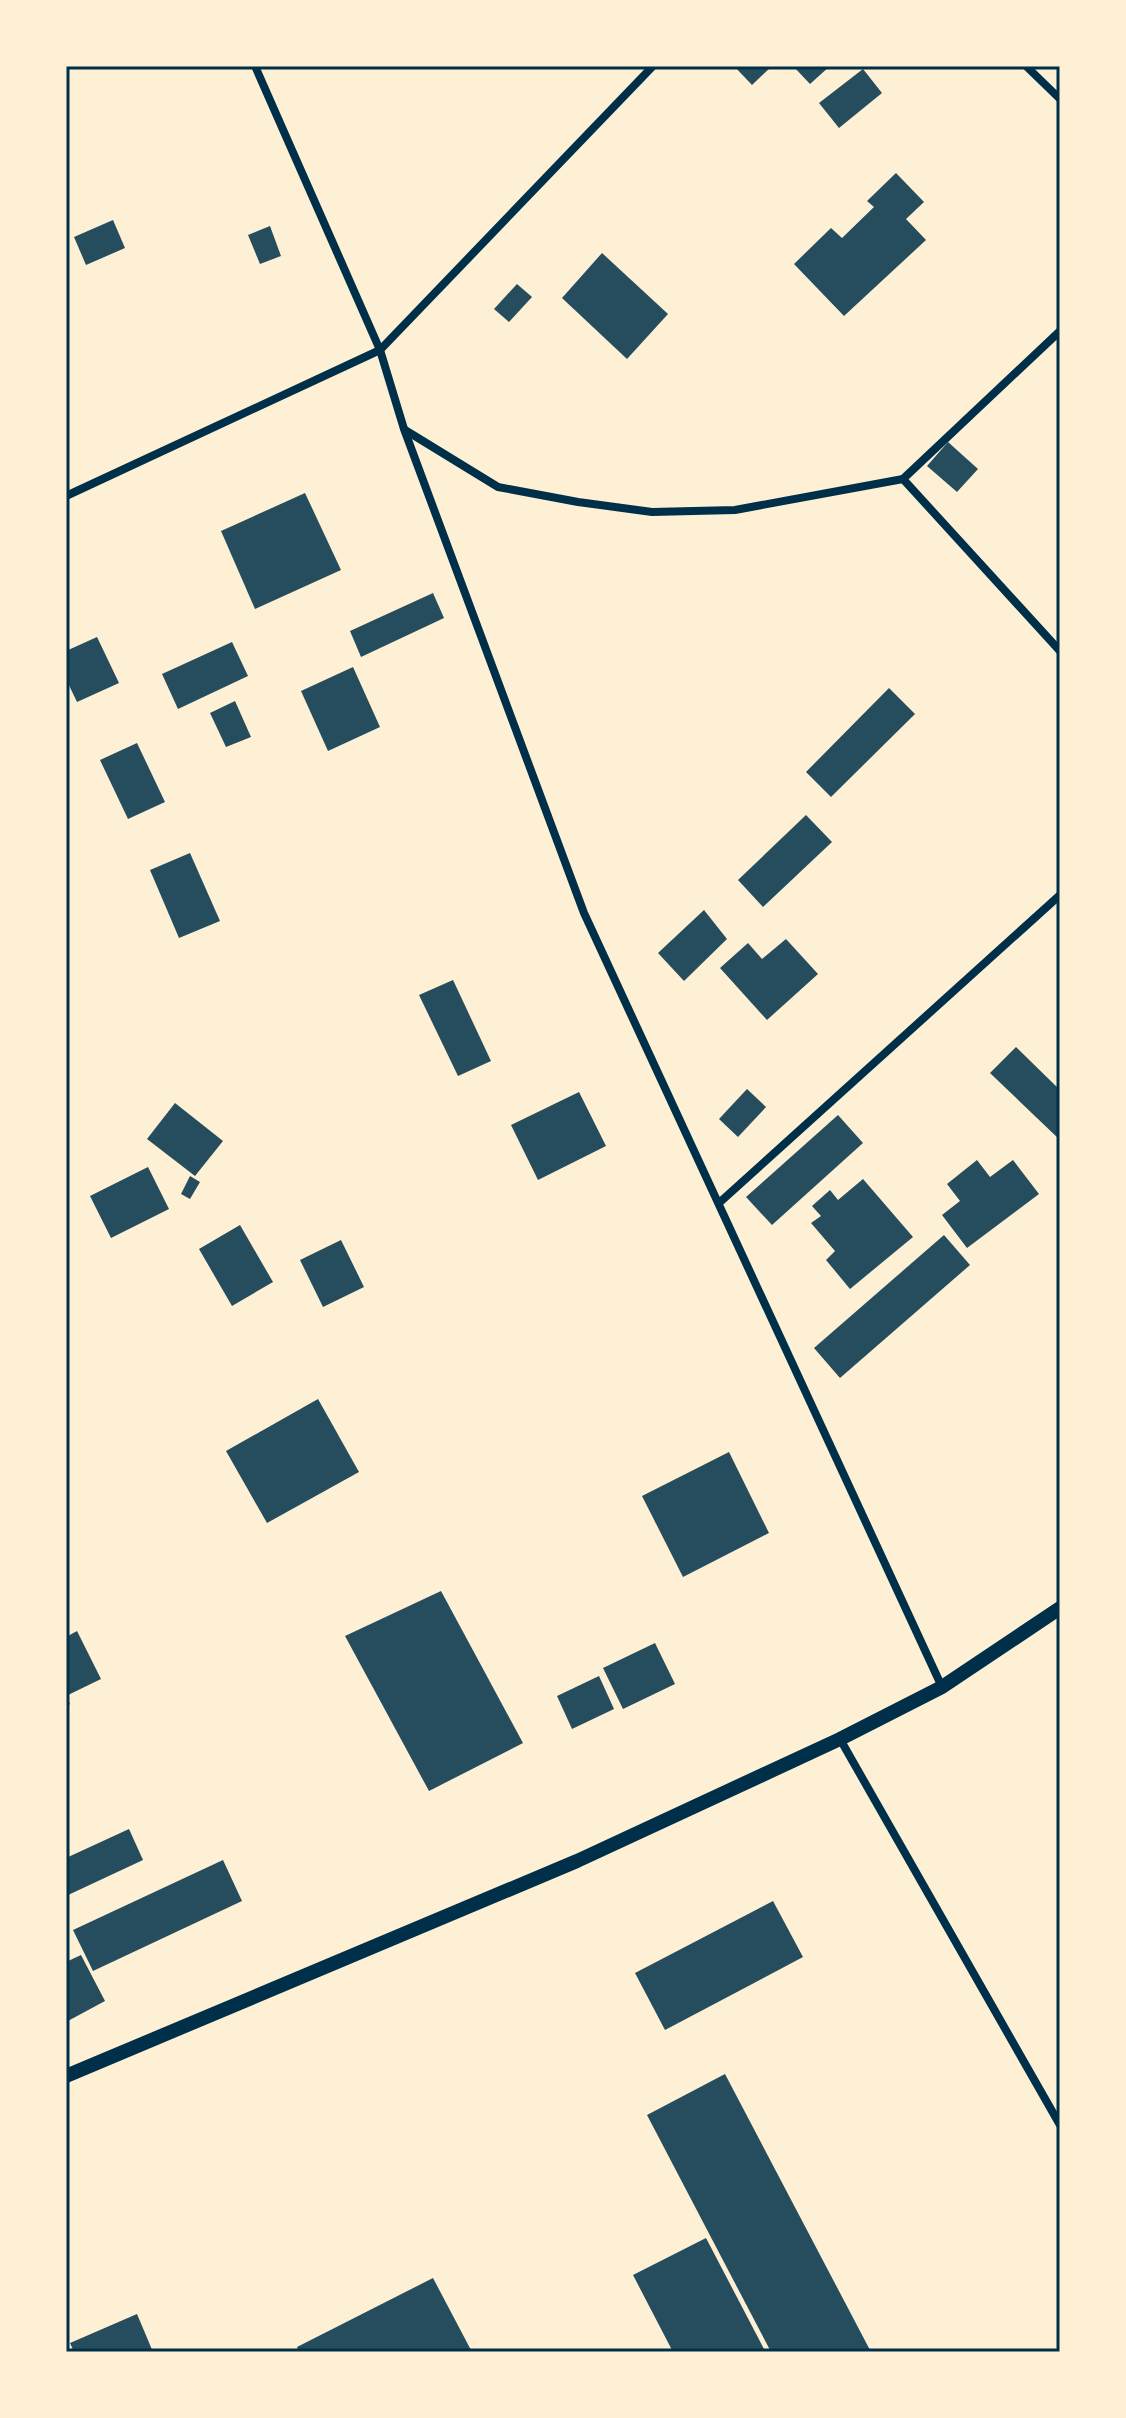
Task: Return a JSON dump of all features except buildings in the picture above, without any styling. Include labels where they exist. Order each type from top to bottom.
[{"type":"street","points":[[255,66],[380,350],[404,429],[584,913],[942,1687]]},
{"type":"street","points":[[66,496],[380,350],[653,66]]},
{"type":"street","points":[[1026,66],[1060,99]]},
{"type":"street","points":[[404,429],[498,487],[652,512],[735,510],[903,479],[1060,331]]},
{"type":"street","points":[[903,479],[1060,651]]},
{"type":"street","points":[[719,1203],[1060,895]]},
{"type":"street","points":[[66,2076],[577,1861],[840,1739],[942,1687],[1060,1608]]},
{"type":"street","points":[[840,1739],[1060,2125]]}]
